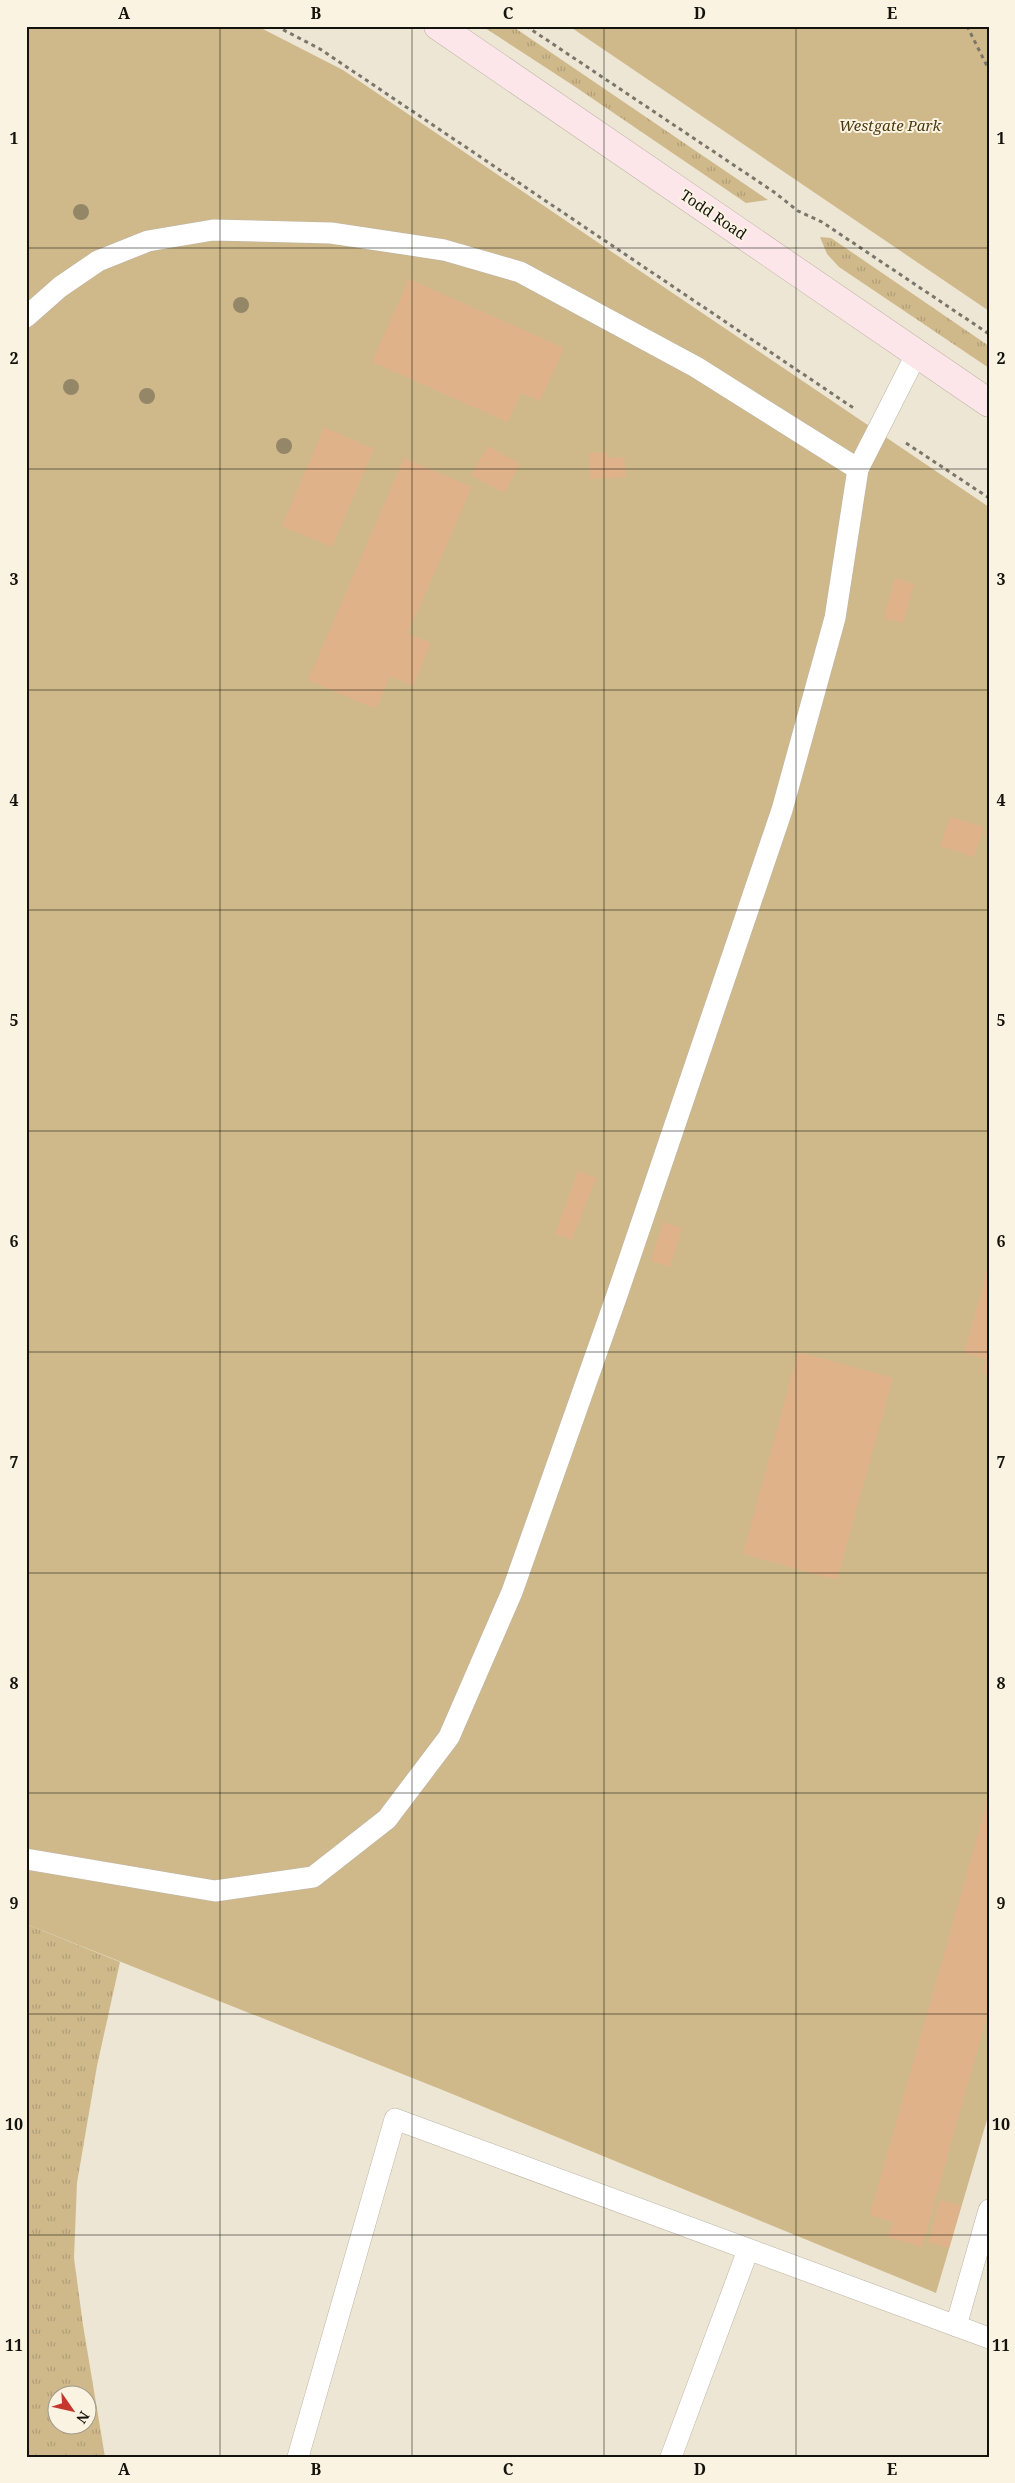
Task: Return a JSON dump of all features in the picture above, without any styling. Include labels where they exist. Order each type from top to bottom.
[{"type":"main road","name":"Todd Road","points":[[438,26],[770,252],[916,355],[989,403]]},
{"type":"lane","points":[[26,317],[60,287],[98,261],[148,241],[204,232],[331,233],[444,250],[520,272],[696,366],[858,469]]},
{"type":"lane","points":[[26,1859],[215,1891],[313,1877],[387,1818],[448,1737],[515,1582],[617,1295],[782,810],[835,618],[858,469],[916,355]]},
{"type":"lane","points":[[298,2457],[395,2119],[989,2338]]},
{"type":"lane","points":[[956,2326],[989,2210]]},
{"type":"lane","points":[[671,2457],[748,2250]]},
{"type":"path","points":[[276,26],[320,49],[989,498]]},
{"type":"path","points":[[526,26],[774,192],[798,211],[822,222],[989,334]]},
{"type":"path","points":[[967,26],[989,70]]},
{"type":"green space","points":[[26,26],[257,26],[343,70],[989,507],[989,2113],[936,2293],[445,2091],[26,1924]]},
{"type":"green space","points":[[482,26],[512,26],[768,200],[746,203]]},
{"type":"green space","name":"Westgate Park","points":[[569,26],[989,26],[989,311]]},
{"type":"green space","points":[[820,237],[831,238],[989,346],[989,368],[839,267],[827,254]]},
{"type":"green space","points":[[26,1924],[120,1962],[97,2066],[77,2183],[74,2258],[93,2386],[48,2386],[48,2436],[98,2436],[98,2415],[105,2457],[26,2457]]},
{"type":"building","points":[[409,279],[564,348],[540,401],[521,393],[508,422],[372,362]]},
{"type":"building","points":[[324,427],[374,449],[332,547],[282,526]]},
{"type":"building","points":[[488,446],[520,464],[504,493],[471,475]]},
{"type":"building","points":[[607,452],[607,458],[624,457],[626,477],[590,479],[589,453]]},
{"type":"building","points":[[404,458],[472,487],[408,633],[431,643],[413,686],[390,676],[376,709],[308,680]]},
{"type":"building","points":[[895,578],[914,584],[903,623],[884,618]]},
{"type":"building","points":[[950,817],[984,827],[974,857],[940,846]]},
{"type":"building","points":[[578,1171],[596,1178],[572,1240],[555,1234]]},
{"type":"building","points":[[663,1222],[682,1228],[670,1267],[651,1261]]},
{"type":"building","points":[[988,1268],[989,1375],[982,1373],[986,1359],[964,1353]]},
{"type":"building","points":[[798,1352],[893,1378],[837,1580],[743,1554]]},
{"type":"building","points":[[989,1795],[989,2009],[922,2247],[888,2237],[893,2222],[870,2215]]},
{"type":"building","points":[[940,2200],[961,2206],[949,2248],[928,2242]]}]
